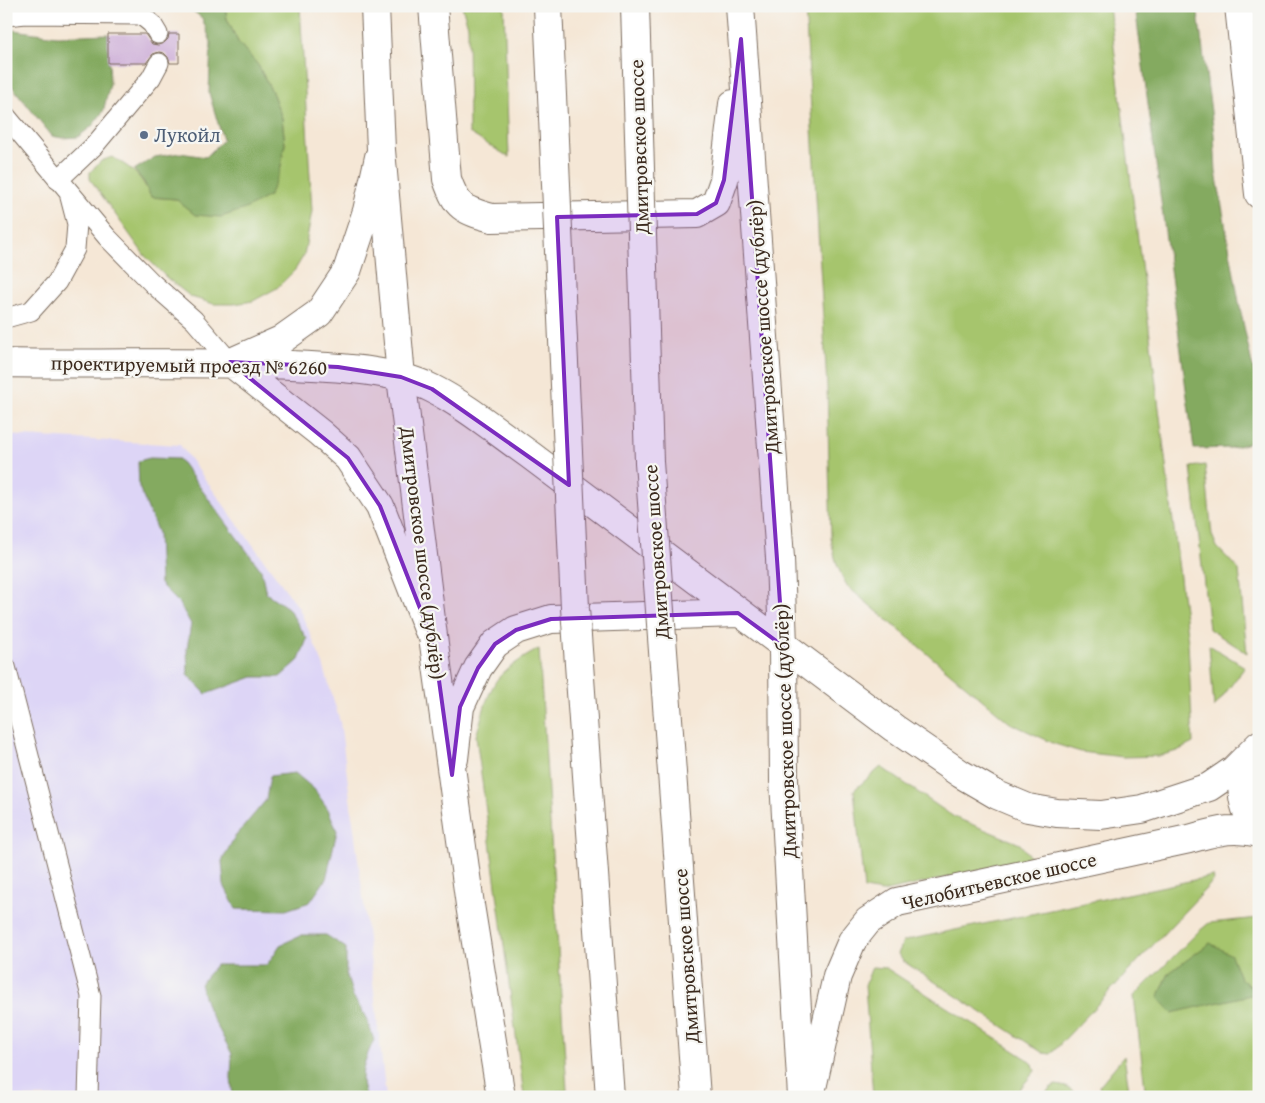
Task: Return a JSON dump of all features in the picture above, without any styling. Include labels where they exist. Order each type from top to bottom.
[{"type":"main road","name":"Дмитровское шоссе (дублёр)","points":[[376,6],[381,150],[401,378],[434,644],[470,905],[501,1097]]},
{"type":"main road","points":[[433,6],[447,179],[453,198],[468,212],[492,218],[697,214],[716,202],[724,180],[741,39]]},
{"type":"main road","points":[[548,6],[575,608],[610,1097]]},
{"type":"main road","name":"Дмитровское шоссе","points":[[635,6],[649,462],[696,1097]]},
{"type":"main road","name":"Дмитровское шоссе (дублёр)","points":[[740,6],[780,558],[784,781],[802,1097]]},
{"type":"main road","points":[[1239,6],[1259,194]]},
{"type":"main road","points":[[381,150],[367,212],[347,271],[319,313],[281,340],[230,362],[320,433],[348,458],[380,506],[434,644]]},
{"type":"main road","name":"проектируемый проезд № 6260","points":[[6,363],[230,362],[338,368],[401,378],[432,389],[473,415],[783,646]]},
{"type":"main road","points":[[452,775],[460,707],[478,668],[495,644],[516,630],[550,619],[738,613]]},
{"type":"main road","points":[[783,646],[894,728],[961,774],[997,795],[1028,808],[1057,813],[1101,815],[1142,809],[1209,787],[1234,770],[1259,745]]},
{"type":"main road","points":[[1259,745],[1246,766],[1242,791],[1249,815],[1259,829]]},
{"type":"main road","name":"Челобитьевское шоссе","points":[[810,1097],[837,976],[852,941],[868,921],[897,902],[1189,839],[1221,830],[1241,829],[1259,833]]},
{"type":"lane","points":[[6,16],[26,14],[141,15],[152,24],[158,34]]},
{"type":"lane","points":[[64,186],[94,146],[151,78],[158,63]]},
{"type":"lane","points":[[6,116],[107,237],[152,283],[194,320],[230,362]]},
{"type":"lane","points":[[6,318],[30,311],[58,282],[75,249],[76,224],[64,186]]},
{"type":"lane","points":[[6,667],[91,996],[88,1097]]},
{"type":"highlighted area","points":[[741,39],[783,646],[738,613],[551,619],[516,630],[495,644],[478,668],[460,707],[452,775],[434,644],[380,506],[348,458],[230,362],[338,367],[401,377],[432,389],[569,485],[557,217],[697,214],[716,203],[724,180]]},
{"type":"shaded area","points":[[6,435],[180,445],[299,608],[323,664],[340,722],[364,905],[386,1097],[6,1097]]},
{"type":"green space","points":[[187,6],[225,6],[227,19],[238,42],[258,65],[272,92],[282,118],[285,144],[280,171],[269,196],[245,209],[221,217],[195,215],[176,199],[151,197],[144,182],[134,170],[155,157],[180,153],[206,157],[223,140],[209,93],[211,42],[202,18]]},
{"type":"green space","points":[[225,6],[300,6],[312,211],[304,255],[295,270],[277,288],[253,301],[234,304],[214,304],[191,297],[167,278],[145,256],[90,179],[90,172],[101,161],[112,157],[136,173],[151,197],[176,199],[196,215],[280,171],[285,144],[282,118],[272,92],[258,66],[238,42],[227,19]]},
{"type":"green space","points":[[462,6],[504,6],[509,157],[469,133],[468,26]]},
{"type":"green space","points":[[805,6],[1109,6],[1188,642],[1193,743],[1177,751],[1159,756],[1123,757],[1081,752],[1055,744],[1010,723],[848,587],[837,564],[831,538],[827,387]]},
{"type":"green space","points":[[1135,6],[1197,6],[1214,134],[1216,172],[1240,308],[1257,387],[1258,415],[1256,441],[1231,448],[1194,449]]},
{"type":"green space","points":[[6,29],[57,36],[108,34],[110,84],[103,112],[92,126],[78,137],[62,138],[52,136],[6,79]]},
{"type":"green space","points":[[150,458],[179,459],[261,570],[266,593],[288,608],[307,639],[299,660],[280,677],[253,677],[206,694],[188,675],[187,649],[191,624],[179,603],[160,584],[158,533],[139,487],[138,461]]},
{"type":"green space","points":[[1205,465],[1212,535],[1217,547],[1239,570],[1247,653],[1209,629],[1191,467]]},
{"type":"green space","points":[[1209,645],[1245,667],[1214,708]]},
{"type":"green space","points":[[539,649],[567,1090],[524,1096],[476,736],[487,700],[496,681],[522,659]]},
{"type":"green space","points":[[881,767],[954,817],[1020,844],[1032,859],[882,892],[864,889],[854,790]]},
{"type":"green space","points":[[295,773],[314,789],[328,809],[337,831],[326,879],[310,902],[286,910],[236,909],[224,885],[222,861],[234,838],[266,800],[270,776]]},
{"type":"green space","points":[[1213,876],[1214,880],[1051,1054],[1043,1053],[903,961],[898,954],[903,942],[912,939]]},
{"type":"green space","points":[[1259,918],[1259,1097],[1146,1097],[1134,996],[1209,923]]},
{"type":"green space","points":[[302,935],[326,935],[346,948],[346,974],[353,996],[366,1017],[374,1040],[365,1061],[362,1075],[363,1090],[366,1097],[233,1097],[231,1078],[232,1054],[208,1009],[200,984],[216,965],[267,965],[280,945]]},
{"type":"green space","points":[[1210,943],[1231,955],[1240,978],[1259,993],[1172,1013],[1158,998],[1169,973]]},
{"type":"green space","points":[[872,967],[886,968],[1024,1057],[1033,1064],[1035,1071],[1013,1097],[873,1097],[865,985]]},
{"type":"green space","points":[[1124,1056],[1130,1097],[1109,1097],[1100,1091],[1099,1086]]},
{"type":"green space","points":[[1056,1085],[1066,1087],[1081,1097],[1042,1097],[1050,1088]]},
{"type":"building","points":[[108,34],[145,34],[152,44],[158,45],[168,39],[169,34],[179,34],[179,63],[170,63],[164,53],[159,52],[153,54],[146,63],[108,63]]},
{"type":"place","name":"Лукойл","points":[[144,135]]}]
